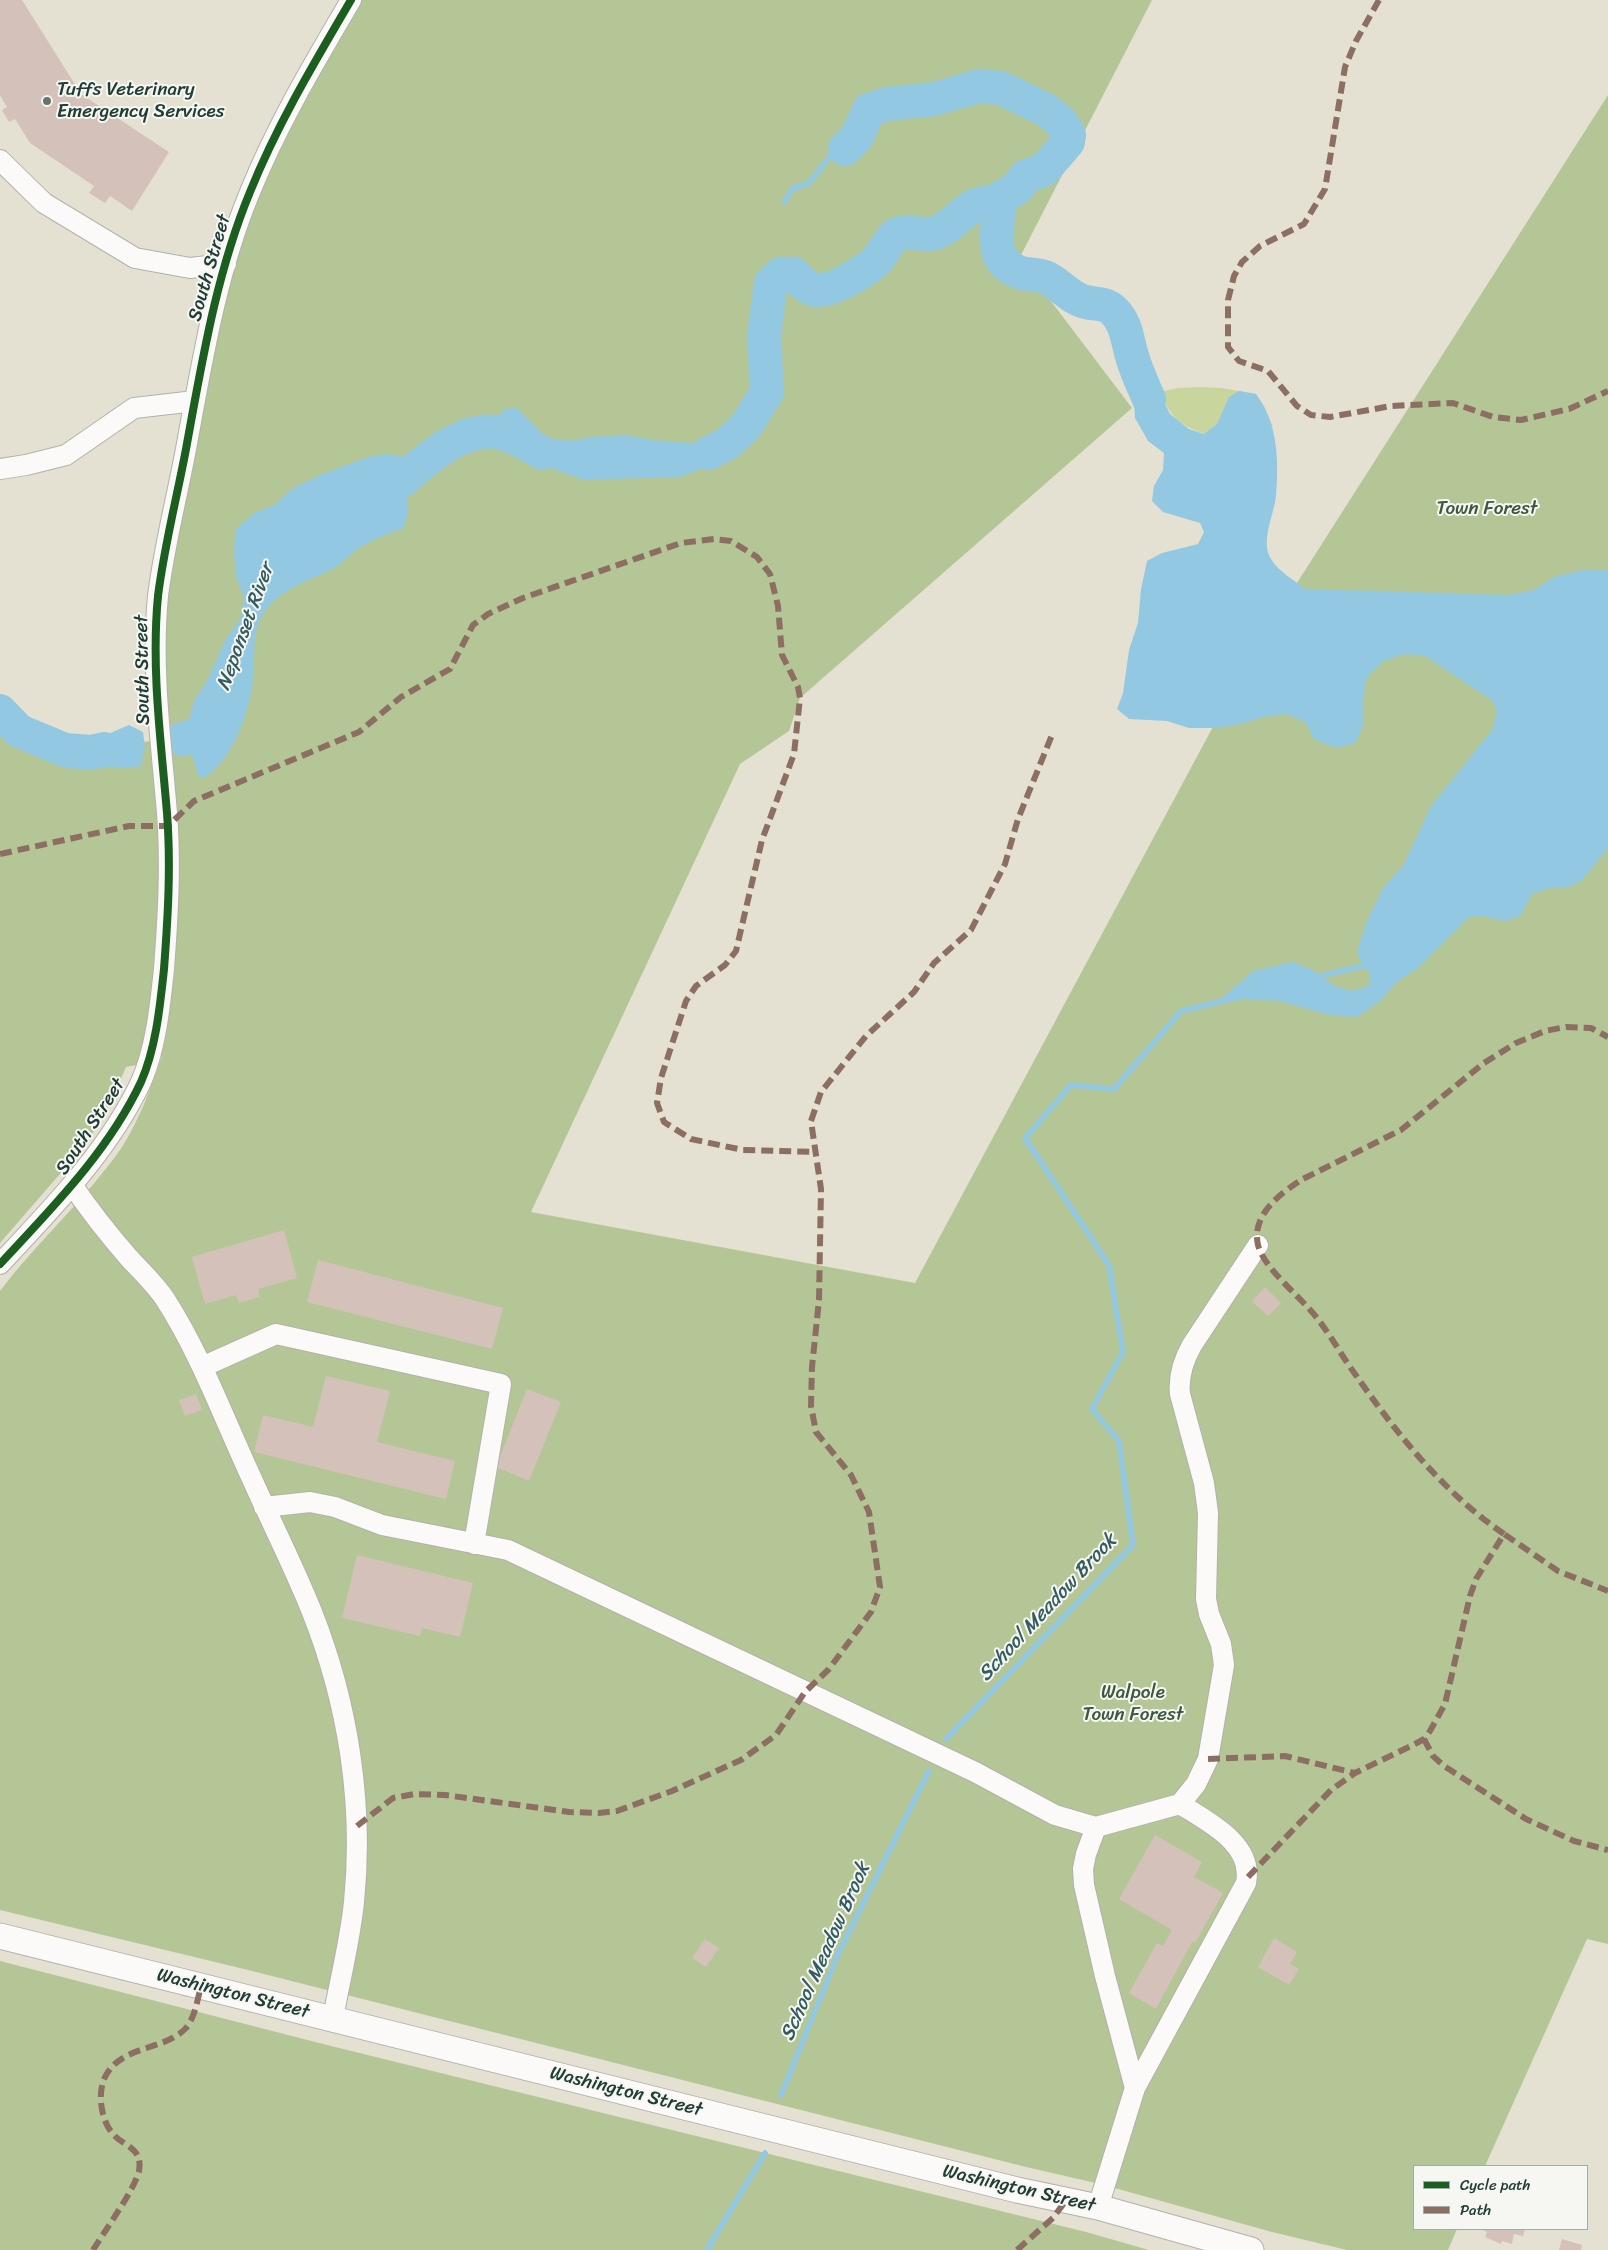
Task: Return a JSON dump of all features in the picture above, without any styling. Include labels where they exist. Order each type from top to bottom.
[{"type":"main road","name":"Washington Street","points":[[0,1936],[1017,2190],[1098,2207],[1251,2250]]},
{"type":"street","name":"South Street","points":[[0,1264],[73,1186],[111,1134],[141,1080],[156,1030],[166,944],[170,870],[158,697],[156,630],[160,586],[195,401],[214,306],[248,197],[274,136],[305,78],[351,0]]},
{"type":"street","points":[[0,160],[44,203],[135,258],[190,268],[226,264]]},
{"type":"street","points":[[0,469],[26,466],[66,455],[134,408],[195,401]]},
{"type":"street","points":[[73,1186],[96,1219],[164,1297],[202,1367],[313,1613],[333,1671],[346,1723],[357,1826],[354,1902],[333,2018]]},
{"type":"street","points":[[264,1507],[310,1502],[335,1506],[382,1525],[508,1550],[975,1772],[1047,1812],[1068,1820],[1096,1827],[1180,1804],[1196,1784],[1208,1759],[1224,1665],[1221,1644],[1209,1614],[1206,1600],[1208,1513],[1206,1492],[1180,1394],[1180,1379],[1185,1358],[1196,1338],[1258,1245]]},
{"type":"street","points":[[202,1367],[276,1334],[502,1384],[474,1544]]},
{"type":"street","points":[[1098,2207],[1135,2088],[1242,1894],[1248,1877],[1246,1862],[1239,1848],[1217,1829],[1180,1804]]},
{"type":"street","points":[[1096,1827],[1086,1854],[1084,1885],[1105,1976],[1135,2088]]},
{"type":"green space","name":"Walpole Town Forest","points":[[351,0],[1152,0],[1019,259],[1132,408],[800,698],[789,731],[740,764],[531,1212],[915,1283],[1253,652],[1608,95],[1608,1944],[1587,1939],[1485,2165],[1413,2165],[1413,2230],[1457,2230],[1448,2250],[1347,2250],[1272,2232],[1104,2185],[1022,2166],[248,1970],[0,1910],[0,1291],[93,1184],[122,1147],[140,1114],[162,1056],[147,1063],[126,1067],[112,1100],[86,1144],[0,1243],[0,711],[19,731],[65,750],[161,740],[156,630],[236,230]]},
{"type":"green space","points":[[1178,388],[1222,388],[1256,394],[1264,406],[1273,427],[1217,424],[1205,434],[1188,427],[1176,419],[1159,392]]},
{"type":"green space","points":[[0,1961],[327,2045],[1086,2232],[1149,2250],[0,2250]]},
{"type":"water","points":[[1132,356],[1159,392],[1170,414],[1189,429],[1204,434],[1217,424],[1229,397],[1239,391],[1256,394],[1269,417],[1277,455],[1276,496],[1267,536],[1268,552],[1278,568],[1305,589],[1509,595],[1534,590],[1554,577],[1582,570],[1608,570],[1608,848],[1582,880],[1570,887],[1550,888],[1532,894],[1520,916],[1505,921],[1483,916],[1469,917],[1417,969],[1398,981],[1379,1002],[1357,1017],[1329,1015],[1279,1001],[1222,998],[1253,971],[1292,962],[1311,969],[1335,986],[1352,991],[1369,986],[1370,974],[1363,967],[1357,951],[1367,921],[1383,888],[1404,864],[1431,806],[1492,730],[1497,712],[1493,701],[1425,656],[1405,654],[1384,661],[1367,677],[1363,699],[1363,726],[1355,743],[1336,748],[1314,739],[1305,722],[1286,714],[1263,717],[1241,724],[1215,728],[1189,728],[1167,721],[1129,719],[1117,709],[1123,693],[1129,650],[1138,623],[1141,589],[1147,561],[1162,553],[1198,544],[1204,532],[1200,523],[1163,512],[1152,501],[1154,486],[1163,470],[1164,453],[1148,441],[1135,418]]},
{"type":"water","points":[[517,408],[547,438],[571,441],[590,437],[625,435],[653,440],[691,443],[746,426],[743,444],[732,457],[680,477],[585,480],[558,471],[526,456],[502,433],[498,419],[503,409]]},
{"type":"water","points":[[388,454],[406,457],[416,469],[419,478],[407,494],[408,512],[404,528],[361,546],[335,567],[285,592],[270,605],[259,621],[257,629],[254,646],[253,681],[243,721],[237,736],[222,761],[202,779],[197,773],[190,746],[189,722],[193,703],[207,681],[225,641],[241,618],[244,597],[236,577],[234,550],[236,529],[254,513],[273,506],[293,488],[318,476],[368,457]]},
{"type":"water","points":[[129,725],[143,732],[145,747],[141,766],[129,768],[109,767],[90,770],[67,768],[58,756],[59,738],[74,735],[96,739]]},
{"type":"building","name":"Tuffs Veterinary Emergency Services","points":[[0,0],[22,0],[81,94],[169,152],[132,211],[110,196],[105,203],[89,193],[94,186],[30,143],[15,119],[9,122],[2,110],[7,107],[0,95]]},
{"type":"building","points":[[284,1230],[297,1278],[258,1289],[260,1297],[239,1303],[236,1295],[205,1304],[192,1257]]},
{"type":"building","points":[[318,1260],[503,1308],[492,1349],[307,1302]]},
{"type":"building","points":[[1265,1287],[1281,1303],[1268,1316],[1252,1301]]},
{"type":"building","points":[[326,1376],[390,1391],[377,1442],[455,1461],[446,1499],[254,1452],[263,1415],[313,1427]]},
{"type":"building","points":[[527,1389],[561,1402],[529,1481],[496,1467]]},
{"type":"building","points":[[196,1394],[202,1410],[185,1416],[179,1400]]},
{"type":"building","points":[[357,1555],[473,1583],[460,1637],[422,1628],[420,1636],[342,1618]]},
{"type":"building","points":[[1155,1835],[1202,1862],[1194,1877],[1223,1893],[1195,1943],[1192,1942],[1156,2009],[1129,1993],[1157,1943],[1163,1946],[1172,1930],[1119,1899]]},
{"type":"building","points":[[1274,1938],[1297,1952],[1290,1964],[1299,1969],[1289,1985],[1258,1967]]},
{"type":"building","points":[[705,1939],[719,1948],[706,1967],[692,1958]]},
{"type":"building","points":[[1482,2230],[1525,2230],[1523,2236],[1514,2234],[1512,2244],[1502,2241],[1501,2244],[1485,2237],[1487,2232]]},
{"type":"building","points":[[1562,2239],[1582,2245],[1581,2250],[1559,2250]]},
{"type":"waterway","points":[[845,149],[857,137],[869,110],[887,104],[934,99],[979,86],[1001,88],[1046,110],[1061,122],[1069,135],[1068,142],[1044,170],[1026,176],[1017,188],[993,202]]},
{"type":"waterway","points":[[784,202],[793,188],[808,184],[829,158],[845,149]]},
{"type":"waterway","name":"Neponset River","points":[[709,453],[728,443],[746,426],[767,392],[764,336],[771,283],[781,274],[794,274],[810,288],[816,290],[831,288],[872,265],[894,236],[899,233],[935,233],[950,225],[969,209],[983,203],[993,202],[999,209],[997,247],[999,255],[1011,268],[1021,273],[1047,278],[1076,298],[1107,306],[1114,311],[1122,321],[1136,367],[1149,399]]},
{"type":"waterway","name":"Neponset River","points":[[380,499],[420,464],[451,443],[468,436],[484,432],[506,434],[542,453]]},
{"type":"waterway","name":"Neponset River","points":[[182,739],[197,735],[207,729],[214,720],[219,706]]},
{"type":"waterway","name":"Neponset River","points":[[0,711],[19,731],[65,750],[91,752],[104,749]]},
{"type":"waterway","name":"School Meadow Brook","points":[[1313,978],[1370,964]]},
{"type":"waterway","name":"School Meadow Brook","points":[[946,1739],[1133,1545],[1119,1441],[1092,1409],[1123,1352],[1109,1265],[1025,1138],[1071,1085],[1114,1089],[1181,1011],[1239,997]]},
{"type":"waterway","name":"School Meadow Brook","points":[[781,2095],[839,1952],[929,1771]]},
{"type":"waterway","name":"School Meadow Brook","points":[[709,2250],[708,2248],[765,2153]]},
{"type":"marked path","points":[[1379,0],[1356,41],[1345,67],[1325,189],[1304,224],[1260,246],[1242,262],[1234,276],[1228,300],[1228,347],[1239,361],[1268,371],[1297,406],[1311,415],[1330,417],[1391,406],[1453,403],[1493,417],[1521,420],[1569,409],[1608,391]]},
{"type":"marked path","points":[[0,854],[129,826],[168,826],[194,801],[359,732],[401,697],[450,669],[473,625],[488,614],[523,598],[681,543],[714,539],[731,541],[757,557],[770,574],[778,606],[782,655],[798,687],[800,698],[794,754],[762,840],[736,951],[725,965],[696,986],[686,1001],[661,1078],[657,1103],[664,1122],[691,1139],[743,1150],[816,1152]]},
{"type":"marked path","points":[[357,1826],[393,1798],[414,1794],[445,1795],[569,1812],[599,1813],[617,1811],[672,1791],[741,1760],[776,1735],[805,1692],[829,1669],[871,1612],[880,1587],[869,1512],[851,1475],[816,1432],[811,1406],[812,1367],[819,1300],[821,1189],[811,1121],[821,1092],[866,1036],[914,992],[934,963],[971,930],[1005,864],[1018,819],[1052,735]]},
{"type":"marked path","points":[[1504,1534],[1482,1518],[1441,1481],[1387,1418],[1317,1318],[1268,1264],[1258,1245],[1257,1234],[1259,1224],[1269,1206],[1301,1180],[1401,1130],[1484,1063],[1516,1043],[1545,1031],[1566,1027],[1591,1028],[1608,1037]]},
{"type":"marked path","points":[[1248,1877],[1331,1790],[1355,1773],[1424,1739],[1430,1731],[1445,1704],[1470,1596],[1476,1579],[1504,1534],[1558,1571],[1608,1591]]},
{"type":"marked path","points":[[1424,1739],[1433,1756],[1444,1766],[1526,1819],[1574,1841],[1608,1850]]},
{"type":"marked path","points":[[1208,1759],[1285,1756],[1355,1773]]},
{"type":"marked path","points":[[93,2250],[126,2199],[139,2171],[138,2157],[135,2152],[113,2134],[103,2114],[101,2091],[105,2077],[121,2059],[176,2036],[185,2029],[193,2015],[201,1987]]},
{"type":"marked path","points":[[1017,2250],[1053,2218],[1067,2199]]},
{"type":"cycle path","points":[[0,1264],[59,1200],[96,1156],[128,1108],[141,1082],[150,1055],[157,1027],[162,983],[168,891],[167,813],[156,677],[158,596],[167,541],[211,319],[238,223],[284,118],[351,0]]},
{"type":"place","name":"Tuffs Veterinary Emergency Services","points":[[47,101]]},
{"type":"park label","name":"Town Forest","points":[[1487,509]]}]
